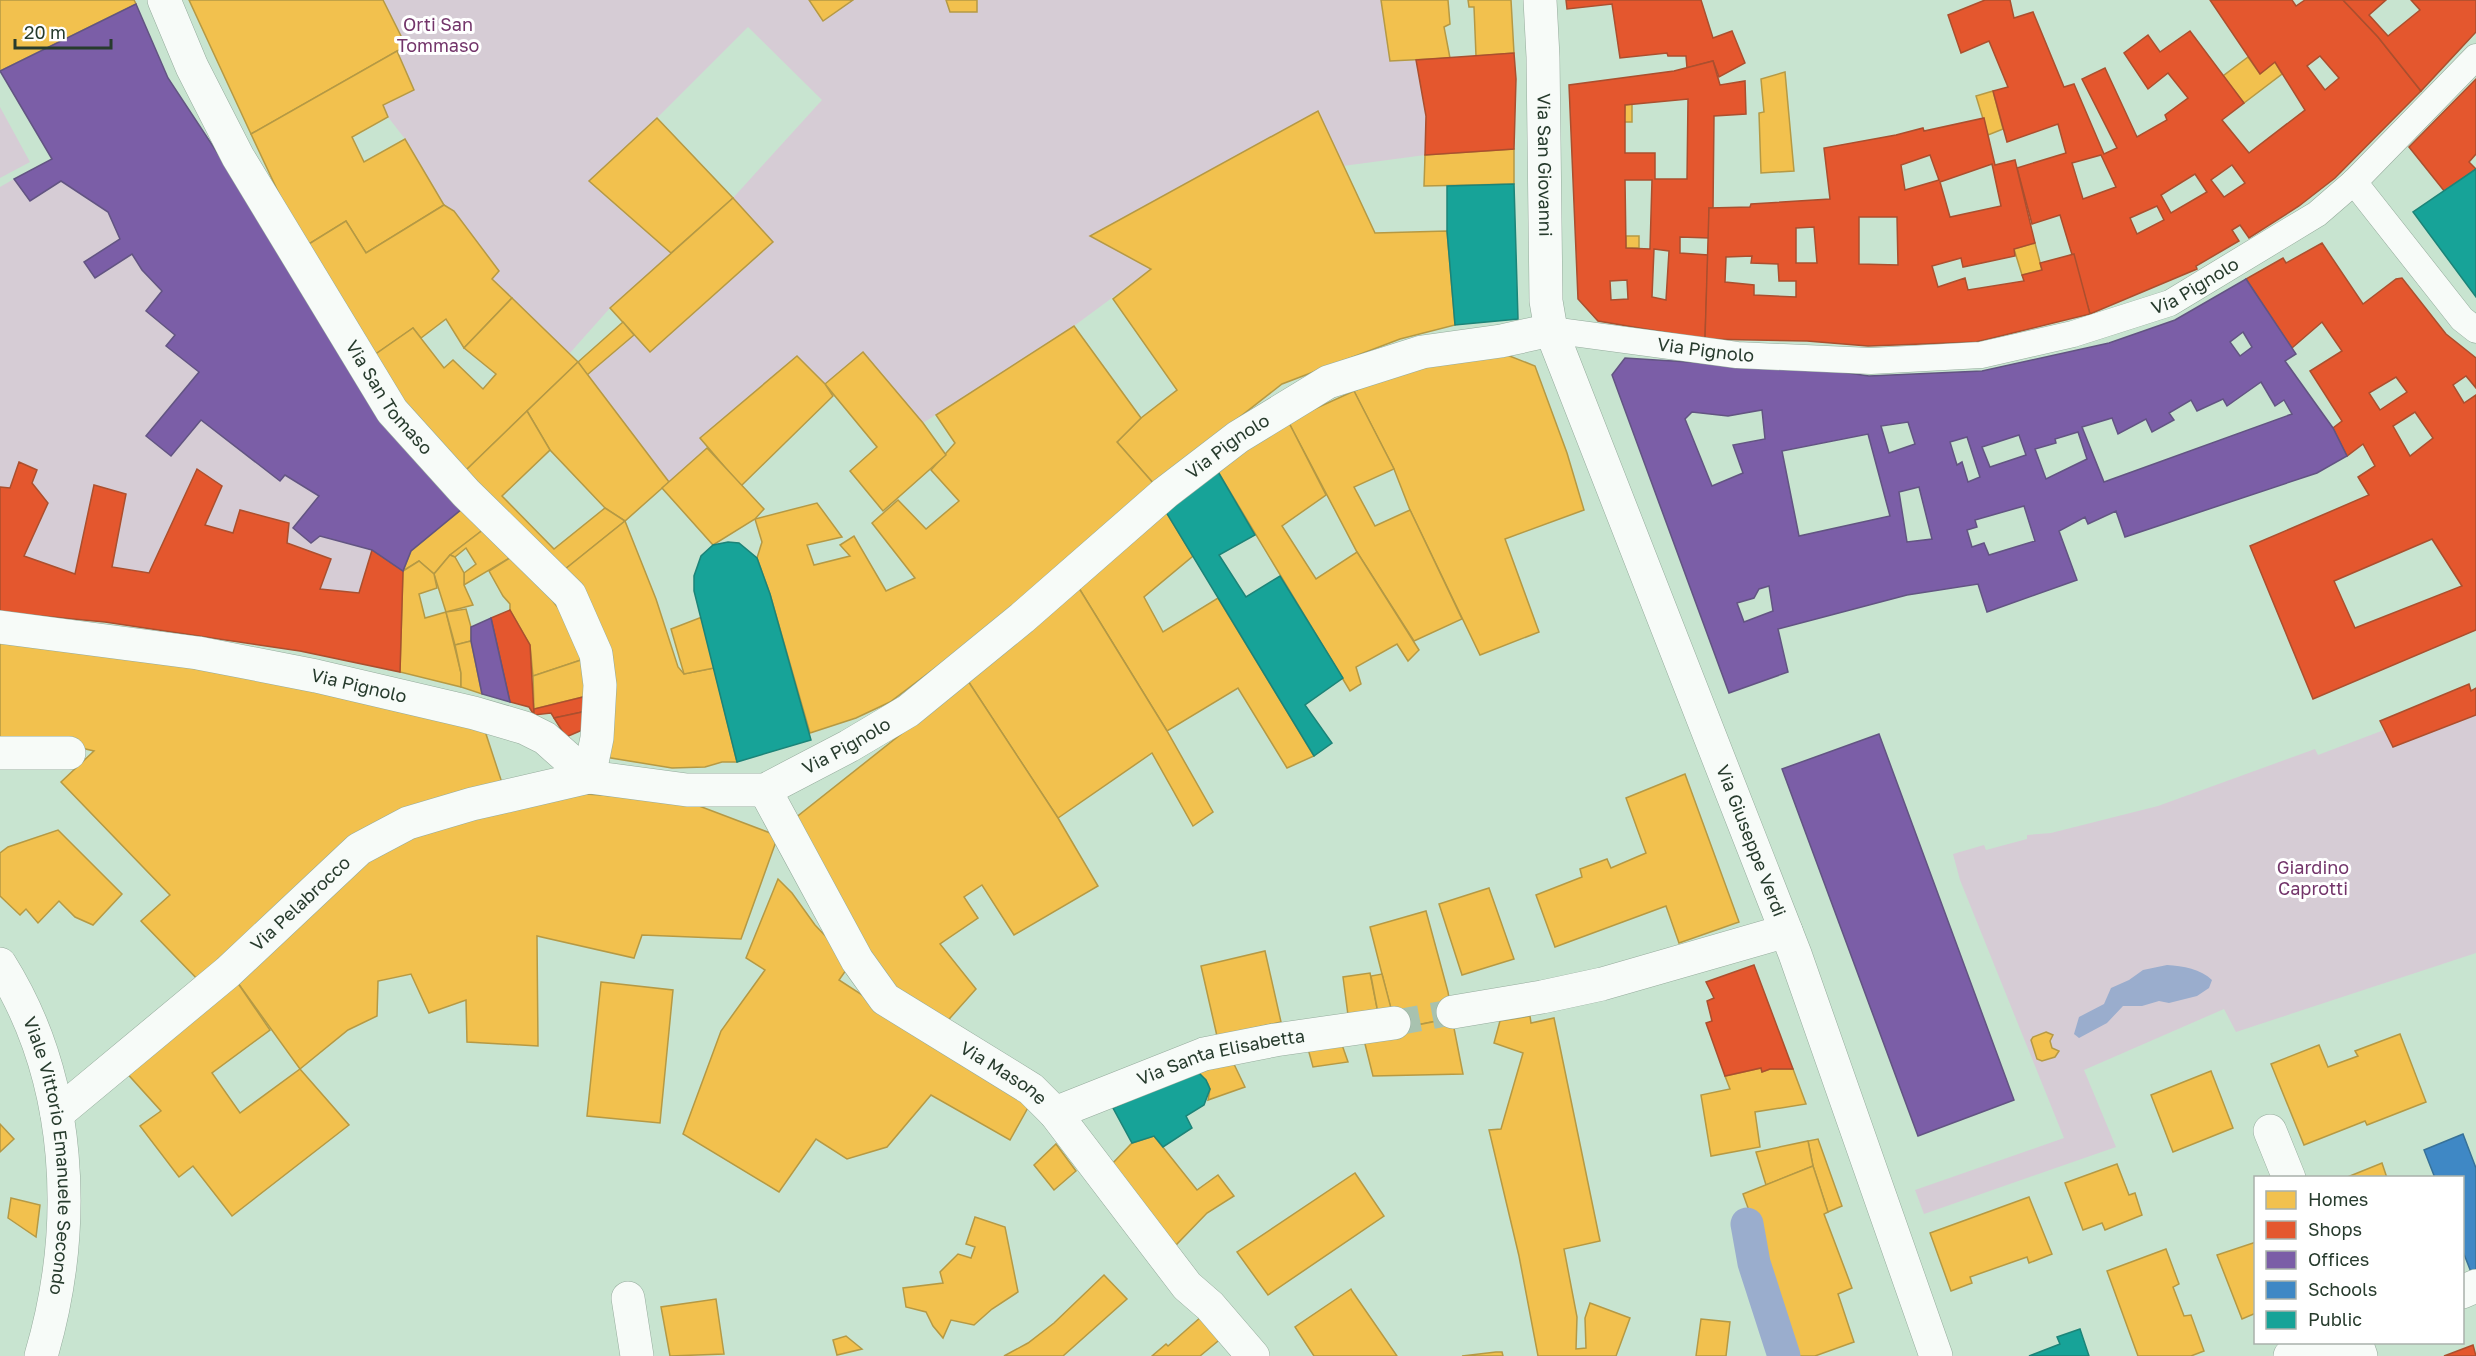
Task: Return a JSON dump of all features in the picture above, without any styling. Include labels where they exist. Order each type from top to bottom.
[{"type":"street","name":"Via San Tomaso","points":[[164,0],[192,67],[238,157],[392,411],[466,493],[570,595],[596,654],[600,685],[597,738],[589,777]]},
{"type":"street","name":"Via San Giovanni","points":[[1540,0],[1543,57],[1546,301],[1551,330]]},
{"type":"street","name":"Via Pignolo","points":[[0,627],[198,653],[316,676],[474,713],[525,728],[545,738],[589,777],[687,790],[765,790],[849,746],[908,711],[1022,618],[1165,493],[1246,432],[1328,382],[1422,352],[1501,341],[1551,330],[1737,355],[1871,361],[1981,355],[2073,333],[2170,303],[2310,218],[2354,182],[2476,57]]},
{"type":"street","points":[[2354,182],[2462,319],[2476,330]]},
{"type":"street","name":"Via Giuseppe Verdi","points":[[1551,330],[1786,931],[1936,1356]]},
{"type":"street","points":[[0,753],[69,753]]},
{"type":"street","name":"Via Pelabrocco","points":[[57,1114],[228,972],[359,849],[408,823],[472,804],[589,777]]},
{"type":"street","name":"Via Masone","points":[[765,790],[857,960],[885,999],[1031,1089],[1055,1113],[1187,1287],[1210,1306],[1253,1356]]},
{"type":"street","points":[[1453,1012],[1602,984],[1786,931]]},
{"type":"street","name":"Viale Vittorio Emanuele Secondo","points":[[0,964],[27,1013],[42,1054],[57,1114],[63,1176],[62,1241],[59,1281],[52,1318],[41,1356]]},
{"type":"street","name":"Via Santa Elisabetta","points":[[1055,1113],[1204,1054],[1275,1040],[1394,1023]]},
{"type":"street","points":[[2270,1131],[2288,1176]]},
{"type":"street","points":[[628,1298],[637,1356]]},
{"type":"street","points":[[2290,1356],[2329,1344]]},
{"type":"green space","name":"Orti San Tommaso","points":[[383,0],[1381,0],[1390,61],[1416,60],[1426,116],[1425,155],[1343,166],[1318,111],[1091,235],[1151,269],[1074,326],[923,423],[863,352],[825,384],[797,356],[700,438],[707,448],[669,482],[587,375],[634,335],[650,352],[772,243],[733,198],[822,100],[748,27],[590,181],[671,253],[610,308],[569,354],[492,279],[499,271],[444,205],[405,139],[388,117],[383,105],[414,90],[397,51],[405,46]]},
{"type":"green space","points":[[0,107],[30,162],[0,178]]},
{"type":"green space","points":[[14,179],[30,200],[61,181],[108,212],[120,239],[84,262],[95,278],[132,254],[142,270],[162,291],[146,311],[175,335],[166,346],[199,372],[147,436],[171,456],[201,420],[280,481],[285,475],[319,496],[320,536],[372,550],[359,593],[320,589],[331,560],[287,543],[289,523],[241,510],[233,533],[205,525],[222,486],[197,470],[149,573],[112,567],[126,494],[95,485],[75,574],[24,556],[48,503],[32,483],[37,470],[20,463],[10,488],[0,487],[0,187]]},
{"type":"green space","name":"Giardino Caprotti","points":[[2476,715],[2476,953],[2236,1032],[2224,1009],[2084,1070],[2116,1147],[1924,1214],[1915,1190],[2064,1138],[1960,880],[1953,854],[1984,845],[1986,850],[2027,839],[2027,835],[2051,833],[2158,806],[2315,749],[2318,755],[2384,730],[2393,746]]},
{"type":"water","points":[[2167,965],[2185,967],[2203,973],[2212,980],[2209,988],[2197,996],[2169,1003],[2159,1001],[2142,1006],[2123,1006],[2107,1023],[2079,1038],[2074,1034],[2079,1017],[2104,1004],[2111,988],[2129,980],[2143,970]]},
{"type":"building: Homes","points":[[0,0],[134,0],[136,4],[0,71]]},
{"type":"building: Homes","points":[[189,0],[383,0],[406,46],[251,134]]},
{"type":"building: Homes","points":[[809,0],[853,0],[823,21]]},
{"type":"building: Homes","points":[[946,0],[977,0],[977,12],[950,12]]},
{"type":"building: Homes","points":[[1381,0],[1448,0],[1450,24],[1444,27],[1450,58],[1390,61]]},
{"type":"building: Homes","points":[[1468,0],[1511,0],[1514,53],[1476,56],[1474,7],[1469,7]]},
{"type":"building: Homes","points":[[397,51],[414,90],[383,105],[388,117],[352,137],[364,162],[405,139],[444,205],[366,253],[346,221],[304,247],[251,134]]},
{"type":"building: Homes","points":[[2248,57],[2260,74],[2275,62],[2282,74],[2244,103],[2223,76]]},
{"type":"building: Homes","points":[[1785,72],[1794,171],[1761,173],[1759,113],[1764,112],[1761,79]]},
{"type":"building: Homes","points":[[1993,91],[2003,129],[1988,135],[1976,96]]},
{"type":"building: Homes","points":[[1632,104],[1632,122],[1624,122],[1625,105]]},
{"type":"building: Homes","points":[[1318,111],[1375,233],[1447,231],[1455,325],[1400,339],[1282,384],[1154,484],[1117,442],[1141,418],[1177,390],[1113,299],[1151,269],[1090,236]]},
{"type":"building: Homes","points":[[657,118],[733,198],[671,253],[589,181]]},
{"type":"building: Homes","points":[[1514,149],[1514,184],[1424,186],[1425,155]]},
{"type":"building: Homes","points":[[733,198],[773,242],[650,352],[610,308]]},
{"type":"building: Homes","points":[[444,205],[454,211],[499,271],[492,279],[512,298],[464,348],[446,319],[421,338],[413,328],[370,358],[304,247],[346,221],[366,253]]},
{"type":"building: Homes","points":[[1626,236],[1639,236],[1639,248],[1626,248]]},
{"type":"building: Homes","points":[[2035,243],[2042,270],[2022,275],[2014,249]]},
{"type":"building: Homes","points":[[512,298],[578,362],[462,474],[370,358],[413,328],[444,368],[453,360],[483,389],[496,374],[464,348]]},
{"type":"building: Homes","points":[[623,322],[634,335],[587,375],[578,362]]},
{"type":"building: Homes","points":[[1074,326],[1141,418],[1117,442],[1154,484],[996,622],[890,702],[856,718],[810,733],[770,594],[757,558],[762,542],[755,519],[817,503],[842,537],[807,545],[814,565],[850,556],[840,545],[854,536],[886,591],[915,578],[872,523],[898,500],[926,529],[959,501],[931,470],[955,443],[936,415]]},
{"type":"building: Homes","points":[[863,352],[923,423],[946,455],[883,511],[850,471],[877,447],[825,384]]},
{"type":"building: Homes","points":[[1507,355],[1535,366],[1567,453],[1584,510],[1505,539],[1539,632],[1480,655],[1410,510],[1394,469],[1354,391],[1421,361]]},
{"type":"building: Homes","points":[[797,356],[825,384],[833,396],[741,486],[700,438]]},
{"type":"building: Homes","points":[[578,362],[669,482],[625,521],[605,508],[550,450],[527,411]]},
{"type":"building: Homes","points":[[1354,391],[1394,469],[1354,487],[1375,526],[1410,510],[1462,619],[1414,641],[1357,552],[1288,421]]},
{"type":"building: Homes","points":[[527,411],[550,450],[502,496],[554,549],[605,508],[625,521],[564,570],[462,474]]},
{"type":"building: Homes","points":[[1288,421],[1326,495],[1282,526],[1316,579],[1357,552],[1419,650],[1408,661],[1397,644],[1356,667],[1361,684],[1350,691],[1217,470]]},
{"type":"building: Homes","points":[[707,448],[764,509],[755,519],[713,545],[662,488]]},
{"type":"building: Homes","points":[[468,504],[488,526],[450,555],[434,574],[419,561],[403,571],[411,551]]},
{"type":"building: Homes","points":[[1163,507],[1193,556],[1144,597],[1163,632],[1218,598],[1314,756],[1287,768],[1238,688],[1167,731],[1077,585]]},
{"type":"building: Homes","points":[[625,521],[656,599],[678,667],[684,674],[714,668],[737,762],[722,762],[705,767],[672,768],[605,757],[564,570]]},
{"type":"building: Homes","points":[[488,526],[516,554],[464,585],[464,573],[476,564],[466,548],[455,557],[450,555]]},
{"type":"building: Homes","points":[[516,554],[570,623],[584,659],[533,676],[530,645],[510,610],[510,604],[489,571]]},
{"type":"building: Homes","points":[[450,555],[455,557],[464,573],[464,585],[473,605],[446,612],[434,574]]},
{"type":"building: Homes","points":[[419,561],[434,574],[437,588],[419,594],[425,618],[446,612],[461,673],[461,687],[400,672],[403,571]]},
{"type":"building: Homes","points":[[1077,585],[1167,731],[1213,812],[1193,826],[1152,753],[1058,818],[968,681]]},
{"type":"building: Homes","points":[[466,609],[471,627],[471,641],[455,645],[446,612]]},
{"type":"building: Homes","points":[[702,617],[714,668],[684,674],[671,629]]},
{"type":"building: Homes","points":[[0,635],[236,674],[484,728],[504,789],[426,807],[202,984],[141,921],[170,895],[61,782],[94,751],[39,738],[0,744]]},
{"type":"building: Homes","points":[[471,641],[482,694],[461,687],[461,673],[455,645]]},
{"type":"building: Homes","points":[[584,659],[587,696],[534,709],[533,676]]},
{"type":"building: Homes","points":[[968,681],[1058,818],[1098,886],[1014,935],[982,885],[964,897],[978,918],[940,944],[976,989],[942,1027],[889,991],[794,819]]},
{"type":"building: Homes","points":[[1685,774],[1739,922],[1679,943],[1666,906],[1555,947],[1536,895],[1582,877],[1580,869],[1607,859],[1611,868],[1646,853],[1626,798]]},
{"type":"building: Homes","points":[[586,794],[686,801],[778,836],[741,939],[642,935],[634,958],[537,936],[538,1046],[467,1042],[466,1000],[429,1013],[411,974],[378,981],[377,1016],[348,1030],[300,1069],[235,979],[370,856],[474,810]]},
{"type":"building: Homes","points":[[58,830],[122,894],[93,925],[75,917],[59,901],[38,923],[26,909],[20,915],[0,896],[0,853],[8,847]]},
{"type":"building: Homes","points":[[778,879],[792,893],[815,925],[851,963],[839,980],[1030,1104],[1010,1140],[931,1095],[887,1147],[847,1159],[816,1139],[779,1192],[683,1134],[721,1031],[765,970],[746,958]]},
{"type":"building: Homes","points":[[1489,888],[1514,959],[1462,975],[1439,904]]},
{"type":"building: Homes","points":[[1426,911],[1448,992],[1452,1018],[1396,1029],[1370,927]]},
{"type":"building: Homes","points":[[1265,951],[1281,1022],[1217,1036],[1201,966]]},
{"type":"building: Homes","points":[[1370,973],[1378,1013],[1348,1015],[1343,977]]},
{"type":"building: Homes","points":[[1382,974],[1392,1012],[1378,1013],[1371,976]]},
{"type":"building: Homes","points":[[235,979],[270,1030],[212,1073],[240,1113],[300,1069],[349,1125],[232,1216],[193,1166],[179,1177],[140,1126],[161,1111],[124,1070]]},
{"type":"building: Homes","points":[[601,982],[673,990],[660,1123],[587,1116]]},
{"type":"building: Homes","points":[[1530,1016],[1531,1023],[1554,1018],[1600,1241],[1564,1249],[1577,1317],[1576,1349],[1586,1348],[1585,1318],[1590,1303],[1630,1318],[1616,1356],[1538,1356],[1519,1256],[1489,1130],[1501,1129],[1523,1053],[1494,1043],[1500,1021]]},
{"type":"building: Homes","points":[[1452,1018],[1463,1074],[1373,1076],[1363,1036]]},
{"type":"building: Homes","points":[[2046,1032],[2053,1035],[2050,1041],[2052,1048],[2059,1051],[2055,1057],[2042,1061],[2037,1059],[2031,1040]]},
{"type":"building: Homes","points":[[2400,1034],[2426,1102],[2367,1125],[2365,1121],[2304,1145],[2271,1064],[2319,1045],[2328,1067],[2358,1056],[2355,1051]]},
{"type":"building: Homes","points":[[1340,1039],[1348,1062],[1313,1067],[1307,1045]]},
{"type":"building: Homes","points":[[1232,1060],[1245,1087],[1208,1100],[1210,1089],[1199,1073]]},
{"type":"building: Homes","points":[[1761,1068],[1762,1072],[1770,1069],[1793,1069],[1806,1104],[1755,1112],[1760,1147],[1711,1156],[1701,1095],[1730,1089],[1725,1076]]},
{"type":"building: Homes","points":[[2211,1071],[2233,1128],[2173,1152],[2151,1095]]},
{"type":"building: Homes","points":[[0,1124],[14,1139],[0,1152]]},
{"type":"building: Homes","points":[[1154,1136],[1197,1190],[1218,1175],[1234,1196],[1207,1213],[1176,1245],[1111,1165],[1132,1143]]},
{"type":"building: Homes","points":[[1818,1139],[1842,1206],[1828,1212],[1813,1166],[1808,1141]]},
{"type":"building: Homes","points":[[1808,1141],[1813,1166],[1766,1185],[1756,1152]]},
{"type":"building: Homes","points":[[1056,1144],[1076,1171],[1054,1190],[1034,1165]]},
{"type":"building: Homes","points":[[2382,1163],[2386,1176],[2350,1176]]},
{"type":"building: Homes","points":[[2117,1164],[2129,1195],[2135,1193],[2142,1215],[2105,1230],[2102,1223],[2083,1230],[2065,1183]]},
{"type":"building: Homes","points":[[1813,1166],[1828,1212],[1824,1214],[1852,1288],[1838,1294],[1854,1342],[1815,1356],[1787,1356],[1767,1282],[1774,1280],[1743,1194]]},
{"type":"building: Homes","points":[[1355,1173],[1384,1216],[1268,1295],[1237,1252]]},
{"type":"building: Homes","points":[[2029,1197],[2052,1254],[2029,1263],[2027,1257],[1970,1277],[1972,1283],[1951,1291],[1930,1233]]},
{"type":"building: Homes","points":[[11,1198],[40,1205],[36,1237],[8,1218]]},
{"type":"building: Homes","points":[[975,1217],[1005,1227],[1018,1292],[992,1309],[974,1325],[951,1320],[943,1338],[933,1326],[926,1312],[906,1307],[903,1288],[943,1283],[940,1272],[958,1254],[971,1258],[975,1247],[966,1244]]},
{"type":"building: Homes","points":[[2254,1243],[2254,1314],[2242,1319],[2217,1255]]},
{"type":"building: Homes","points":[[2166,1249],[2179,1284],[2173,1287],[2184,1316],[2191,1315],[2204,1351],[2191,1356],[2138,1356],[2107,1271]]},
{"type":"building: Homes","points":[[1104,1275],[1127,1299],[1063,1356],[1004,1356],[1028,1343],[1054,1323]]},
{"type":"building: Homes","points":[[1351,1289],[1397,1356],[1314,1356],[1295,1327]]},
{"type":"building: Homes","points":[[716,1299],[724,1354],[670,1356],[661,1307]]},
{"type":"building: Homes","points":[[1210,1309],[1229,1332],[1200,1356],[1152,1356],[1166,1344],[1168,1346]]},
{"type":"building: Homes","points":[[1701,1319],[1730,1322],[1726,1356],[1696,1356]]},
{"type":"building: Homes","points":[[846,1336],[862,1349],[837,1355],[833,1340]]},
{"type":"building: Homes","points":[[1502,1352],[1503,1356],[1462,1356]]},
{"type":"building: Shops","points":[[1566,0],[1701,0],[1713,38],[1732,31],[1745,63],[1719,77],[1713,61],[1687,68],[1686,56],[1668,56],[1667,53],[1620,58],[1612,4],[1567,9]]},
{"type":"building: Shops","points":[[1985,0],[2010,0],[2014,18],[2033,12],[2064,87],[2074,84],[2104,154],[2117,148],[2082,79],[2105,68],[2137,137],[2167,120],[2165,115],[2188,98],[2168,73],[2148,89],[2124,53],[2148,35],[2160,52],[2190,31],[2244,103],[2222,120],[2249,153],[2305,110],[2275,62],[2260,74],[2210,0],[2292,0],[2296,6],[2305,0],[2343,0],[2378,37],[2421,91],[2335,178],[2299,206],[2249,238],[2240,225],[2232,230],[2239,241],[2196,266],[2197,269],[2090,314],[2060,215],[2032,224],[2017,168],[2066,153],[2058,124],[2007,142],[1993,91],[2008,87],[1989,41],[1961,53],[1948,15]],"holes":[[[2320,56],[2339,78],[2325,90],[2307,66]],[[2101,155],[2116,187],[2083,199],[2072,163]],[[2232,165],[2245,183],[2224,197],[2211,180]],[[2195,174],[2207,192],[2171,213],[2161,195]],[[2157,206],[2164,220],[2137,234],[2130,218]]]},
{"type":"building: Shops","points":[[2343,0],[2386,0],[2369,15],[2388,36],[2420,10],[2411,0],[2476,0],[2476,32],[2421,91],[2378,37]]},
{"type":"building: Shops","points":[[1514,53],[1516,79],[1514,149],[1425,155],[1426,116],[1416,60]]},
{"type":"building: Shops","points":[[1713,61],[1720,85],[1745,81],[1746,114],[1714,116],[1713,209],[1709,208],[1709,238],[1680,237],[1680,253],[1708,255],[1705,339],[1598,321],[1578,299],[1569,85],[1674,71]],"holes":[[[1688,99],[1687,179],[1655,179],[1655,153],[1625,153],[1625,105]],[[1625,180],[1652,180],[1650,249],[1626,248]],[[1654,249],[1669,251],[1666,300],[1652,297]],[[1627,280],[1628,299],[1611,300],[1610,281]]]},
{"type":"building: Shops","points":[[2476,79],[2476,154],[2469,162],[2476,169],[2445,192],[2409,147]]},
{"type":"building: Shops","points":[[1984,118],[1995,165],[2015,160],[2035,243],[2014,249],[2015,256],[1963,267],[1961,258],[1932,266],[1938,287],[1965,278],[1968,290],[2024,281],[2022,275],[2042,270],[2040,263],[2074,254],[2090,314],[1976,342],[1868,346],[1807,341],[1705,339],[1709,208],[1750,207],[1751,204],[1830,199],[1824,148],[1923,128],[1924,131]],"holes":[[[1930,155],[1939,180],[1905,190],[1901,165]],[[1992,164],[2001,206],[1950,217],[1940,182]],[[1859,217],[1897,217],[1898,265],[1859,264]],[[1814,227],[1817,263],[1796,263],[1796,228]],[[1752,256],[1751,263],[1778,264],[1779,281],[1796,281],[1796,297],[1754,295],[1754,285],[1725,282],[1726,257]]]},
{"type":"building: Shops","points":[[2322,243],[2363,304],[2396,279],[2402,278],[2446,334],[2476,358],[2476,388],[2466,376],[2453,385],[2464,403],[2476,395],[2476,630],[2313,699],[2250,546],[2369,495],[2358,477],[2375,466],[2363,444],[2347,456],[2333,428],[2342,421],[2310,371],[2342,351],[2322,322],[2292,348],[2246,279],[2283,258],[2286,263]],"holes":[[[2396,377],[2407,392],[2380,410],[2369,393]],[[2415,412],[2433,438],[2410,456],[2393,426]],[[2432,539],[2462,586],[2355,628],[2334,581]]]},
{"type":"building: Shops","points":[[19,462],[37,470],[32,483],[48,503],[24,556],[75,574],[94,485],[126,494],[112,567],[149,573],[197,469],[222,486],[205,525],[233,533],[240,510],[289,523],[287,543],[331,559],[320,589],[359,593],[372,550],[403,571],[400,672],[300,651],[105,622],[0,612],[0,487],[10,488]]},
{"type":"building: Shops","points":[[510,610],[530,645],[534,715],[529,707],[510,702],[491,618]]},
{"type":"building: Shops","points":[[2469,684],[2471,691],[2476,688],[2476,715],[2393,747],[2380,721]]},
{"type":"building: Shops","points":[[587,696],[587,711],[554,718],[551,713],[534,715],[534,709]]},
{"type":"building: Shops","points":[[587,711],[587,728],[566,737],[554,718]]},
{"type":"building: Shops","points":[[1754,965],[1793,1069],[1770,1069],[1762,1072],[1761,1068],[1725,1076],[1706,1023],[1712,1021],[1707,1001],[1714,998],[1706,982]]},
{"type":"building: Shops","points":[[2473,1345],[2476,1356],[2444,1356],[2452,1353]]},
{"type":"building: Offices","points":[[136,4],[168,78],[228,169],[468,504],[411,551],[403,571],[372,550],[320,536],[311,543],[293,528],[319,496],[285,475],[280,481],[201,420],[171,456],[146,436],[199,372],[166,346],[175,335],[146,311],[162,291],[142,270],[132,254],[95,278],[84,262],[120,239],[108,212],[61,181],[30,201],[14,179],[52,159],[0,71]]},
{"type":"building: Offices","points":[[2246,279],[2296,354],[2285,361],[2333,428],[2347,456],[2317,473],[2125,537],[2116,511],[2088,524],[2085,517],[2059,531],[2077,580],[1987,612],[1978,584],[1907,595],[1778,629],[1788,672],[1729,693],[1612,375],[1625,358],[1834,371],[1869,376],[1982,371],[2109,343],[2175,320]],"holes":[[[2243,332],[2252,347],[2240,356],[2230,342]],[[2261,382],[2275,406],[2284,400],[2292,414],[2104,482],[2082,427],[2112,418],[2118,434],[2146,419],[2152,432],[2174,420],[2169,413],[2191,400],[2197,411],[2223,399],[2227,406]],[[1762,410],[1765,439],[1733,445],[1743,473],[1712,486],[1685,419],[1692,412],[1728,416]],[[1908,422],[1915,444],[1889,453],[1881,426]],[[2078,432],[2087,459],[2046,479],[2035,449],[2056,443],[2055,439]],[[1868,434],[1890,516],[1799,536],[1782,451]],[[2019,435],[2026,455],[1990,467],[1982,447]],[[1967,437],[1980,477],[1968,482],[1962,462],[1957,465],[1950,442]],[[1919,487],[1932,539],[1907,542],[1899,492]],[[2024,506],[2035,541],[1989,555],[1984,543],[1972,547],[1967,530],[1977,527],[1975,520]],[[1769,586],[1773,611],[1744,622],[1737,603],[1754,598],[1759,589]]]},
{"type":"building: Offices","points":[[491,618],[510,702],[482,694],[471,641],[471,627]]},
{"type":"building: Offices","points":[[1879,734],[2014,1100],[1918,1136],[1782,769]]},
{"type":"building: Schools","points":[[2463,1134],[2476,1168],[2476,1270],[2471,1272],[2464,1254],[2464,1176],[2434,1176],[2424,1150]]},
{"type":"building: Public","points":[[2476,169],[2476,297],[2413,212]]},
{"type":"building: Public","points":[[1514,184],[1518,319],[1455,325],[1447,231],[1447,186]]},
{"type":"building: Public","points":[[1217,470],[1255,535],[1219,555],[1246,597],[1280,576],[1343,678],[1305,705],[1332,743],[1314,756],[1163,507]]},
{"type":"building: Public","points":[[728,542],[739,543],[757,558],[770,594],[811,740],[737,762],[694,591],[694,576],[701,556],[713,545]]},
{"type":"building: Public","points":[[1199,1073],[1206,1080],[1210,1089],[1204,1105],[1186,1116],[1192,1128],[1163,1147],[1154,1136],[1132,1143],[1113,1108],[1182,1075]]},
{"type":"building: Public","points":[[2080,1329],[2089,1356],[2029,1356],[2060,1344],[2057,1337]]},
{"type":"waterway","points":[[1747,1224],[1754,1263],[1784,1356]]},
{"type":"tunnel","points":[[1394,1023],[1453,1012]]}]
